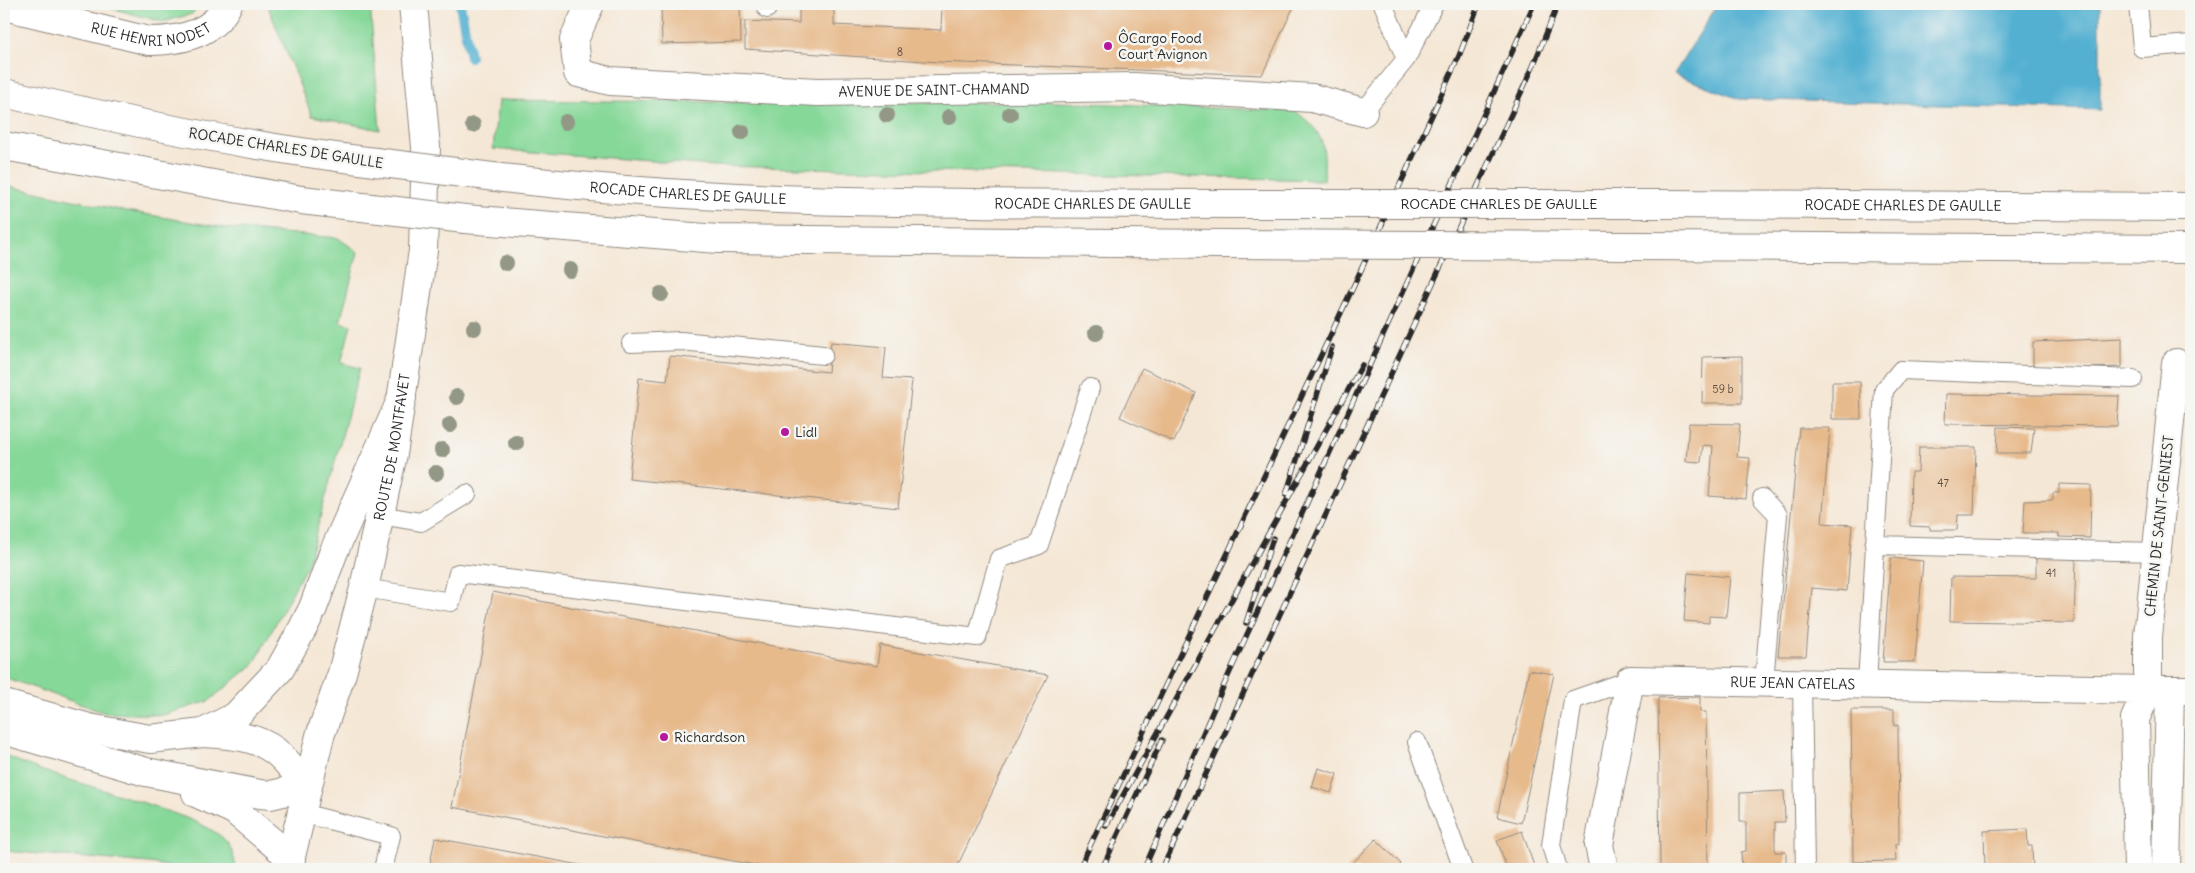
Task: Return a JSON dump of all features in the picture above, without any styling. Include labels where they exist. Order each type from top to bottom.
[{"type":"main road","name":"RUE HENRI NODET","points":[[4,6],[149,41],[173,41],[192,35],[210,26],[228,4]]},
{"type":"main road","name":"AVENUE DE SAINT-CHAMAND","points":[[590,4],[574,40],[578,73],[610,82],[818,92],[1134,87],[1312,98],[1363,112]]},
{"type":"main road","name":"ROUTE DE MONTFAVET","points":[[289,864],[320,736],[342,673],[364,588],[393,454],[402,398],[423,250],[426,193],[426,147],[411,7]]},
{"type":"main road","name":"ROCADE CHARLES DE GAULLE","points":[[4,93],[153,127],[292,152],[547,185],[645,193],[826,201],[2191,207]]},
{"type":"main road","points":[[4,146],[301,200],[465,218],[718,239],[1222,244],[2191,249]]},
{"type":"main road","name":"CHEMIN DE SAINT-GENIEST","points":[[2166,869],[2170,690],[2148,636],[2157,552],[2184,359]]},
{"type":"main road","points":[[203,733],[236,716],[280,669],[313,608],[334,551],[402,398]]},
{"type":"main road","points":[[1604,869],[1599,845],[1630,680]]},
{"type":"main road","name":"RUE JEAN CATELAS","points":[[1630,680],[2170,690]]},
{"type":"main road","name":"CHEMIN DE SAINT-GENIEST","points":[[2138,869],[2135,719],[2170,690]]},
{"type":"main road","points":[[4,704],[90,728],[150,739],[203,733],[236,735],[257,741],[276,752],[308,786],[271,795],[260,794],[146,772],[4,730]]},
{"type":"main road","points":[[146,772],[234,810],[289,864]]},
{"type":"lane","points":[[1384,4],[1406,59]]},
{"type":"lane","points":[[1363,112],[1406,59],[1434,4]]},
{"type":"lane","points":[[2138,4],[2142,48],[2191,44]]},
{"type":"lane","points":[[631,343],[681,341],[823,355]]},
{"type":"lane","points":[[1867,684],[1884,390],[1902,370],[2133,379]]},
{"type":"lane","points":[[364,588],[451,602],[458,573],[976,637],[999,559],[1039,545],[1090,388]]},
{"type":"lane","points":[[380,515],[421,522],[467,494]]},
{"type":"lane","points":[[1762,498],[1778,515],[1764,682]]},
{"type":"lane","points":[[1874,545],[2157,552]]},
{"type":"lane","points":[[1558,869],[1551,845],[1573,700],[1630,680]]},
{"type":"lane","points":[[1802,683],[1805,869]]},
{"type":"lane","points":[[1417,742],[1462,869]]},
{"type":"lane","points":[[302,814],[391,836],[383,869]]},
{"type":"green space","points":[[95,4],[200,4],[192,14],[163,22]]},
{"type":"green space","points":[[267,4],[370,4],[380,130],[312,116]]},
{"type":"green space","points":[[498,100],[809,103],[1057,102],[1295,111],[1312,126],[1321,140],[1324,157],[1324,180],[714,166],[493,149]]},
{"type":"green space","points":[[4,185],[115,209],[226,228],[338,238],[358,252],[340,322],[351,325],[341,363],[360,368],[308,563],[254,664],[209,701],[163,715],[105,713],[4,677]]},
{"type":"green space","points":[[4,755],[43,771],[144,803],[202,825],[226,841],[232,852],[236,869],[184,869],[149,863],[4,851]]},
{"type":"water","points":[[1718,4],[2100,4],[2100,110],[1739,99],[1674,74]]},
{"type":"building","points":[[661,4],[740,4],[741,42],[662,44]]},
{"type":"building","name":"ÔCargo Food Court Avignon","points":[[799,4],[834,4],[834,25],[941,30],[942,4],[1295,4],[1262,75],[939,62],[745,49],[745,21],[799,23]]},
{"type":"building","points":[[2122,338],[2122,367],[2033,369],[2033,342]]},
{"type":"building","name":"Lidl","points":[[831,342],[886,347],[883,378],[912,380],[898,508],[629,479],[639,378],[667,381],[670,356],[828,372]]},
{"type":"building","points":[[1742,356],[1742,403],[1702,403],[1703,357]]},
{"type":"building","points":[[1142,368],[1196,393],[1174,442],[1120,417]]},
{"type":"building","points":[[1832,382],[1860,382],[1861,419],[1832,419]]},
{"type":"building","points":[[1946,394],[2119,396],[2117,426],[1945,424]]},
{"type":"building","points":[[1689,423],[1740,424],[1737,457],[1750,458],[1746,499],[1709,496],[1713,446],[1703,445],[1701,462],[1686,461]]},
{"type":"building","points":[[1998,427],[2034,428],[2031,453],[1997,453]]},
{"type":"building","points":[[1799,428],[1830,428],[1822,523],[1852,525],[1847,591],[1812,588],[1806,656],[1778,656]]},
{"type":"building","points":[[1919,447],[1976,447],[1974,515],[1958,515],[1957,530],[1930,530],[1930,527],[1910,526],[1911,472],[1918,472]]},
{"type":"building","points":[[2059,484],[2091,485],[2090,538],[2059,537],[2059,533],[2023,533],[2025,501],[2053,500],[2053,493],[2059,493]]},
{"type":"building","points":[[1891,558],[1923,561],[1915,662],[1883,662]]},
{"type":"building","points":[[2036,558],[2076,559],[2074,623],[1950,621],[1951,577],[2036,578]]},
{"type":"building","points":[[1688,573],[1730,577],[1726,617],[1709,616],[1709,623],[1684,621]]},
{"type":"building","name":"Richardson","points":[[493,592],[877,666],[880,645],[1048,675],[956,869],[775,869],[452,807]]},
{"type":"building","points":[[1529,670],[1554,674],[1521,823],[1497,817]]},
{"type":"building","points":[[1700,697],[1700,712],[1706,712],[1708,869],[1660,869],[1658,698]]},
{"type":"building","points":[[1851,710],[1894,710],[1894,726],[1898,725],[1899,844],[1895,844],[1896,861],[1853,862]]},
{"type":"building","points":[[1318,768],[1337,774],[1331,793],[1312,787]]},
{"type":"building","points":[[1784,791],[1785,822],[1775,822],[1775,852],[1786,852],[1786,869],[1742,869],[1741,852],[1746,851],[1746,822],[1740,822],[1740,793]]},
{"type":"building","points":[[2027,829],[2028,846],[2032,846],[2033,869],[1985,869],[1984,831]]},
{"type":"building","points":[[1522,831],[1535,869],[1507,869],[1497,840]]},
{"type":"building","points":[[435,838],[596,868],[596,869],[429,869]]},
{"type":"building","points":[[1376,839],[1401,864],[1396,869],[1347,869]]},
{"type":"waterway","points":[[460,4],[470,57]]},
{"type":"railway","points":[[1079,869],[1355,283],[1459,56],[1479,4]]},
{"type":"railway","points":[[1144,869],[1224,685],[1534,4]]},
{"type":"railway","points":[[1162,869],[1532,69],[1558,4]]},
{"type":"railway","points":[[1286,495],[1332,347]]},
{"type":"railway","points":[[1106,826],[1362,365]]},
{"type":"railway","points":[[1246,623],[1273,538]]},
{"type":"railway","points":[[1102,869],[1162,740]]},
{"type":"place","name":"ÔCargo Food Court Avignon","points":[[1108,46]]},
{"type":"place","name":"Lidl","points":[[785,432]]},
{"type":"place","name":"Richardson","points":[[664,737]]}]
